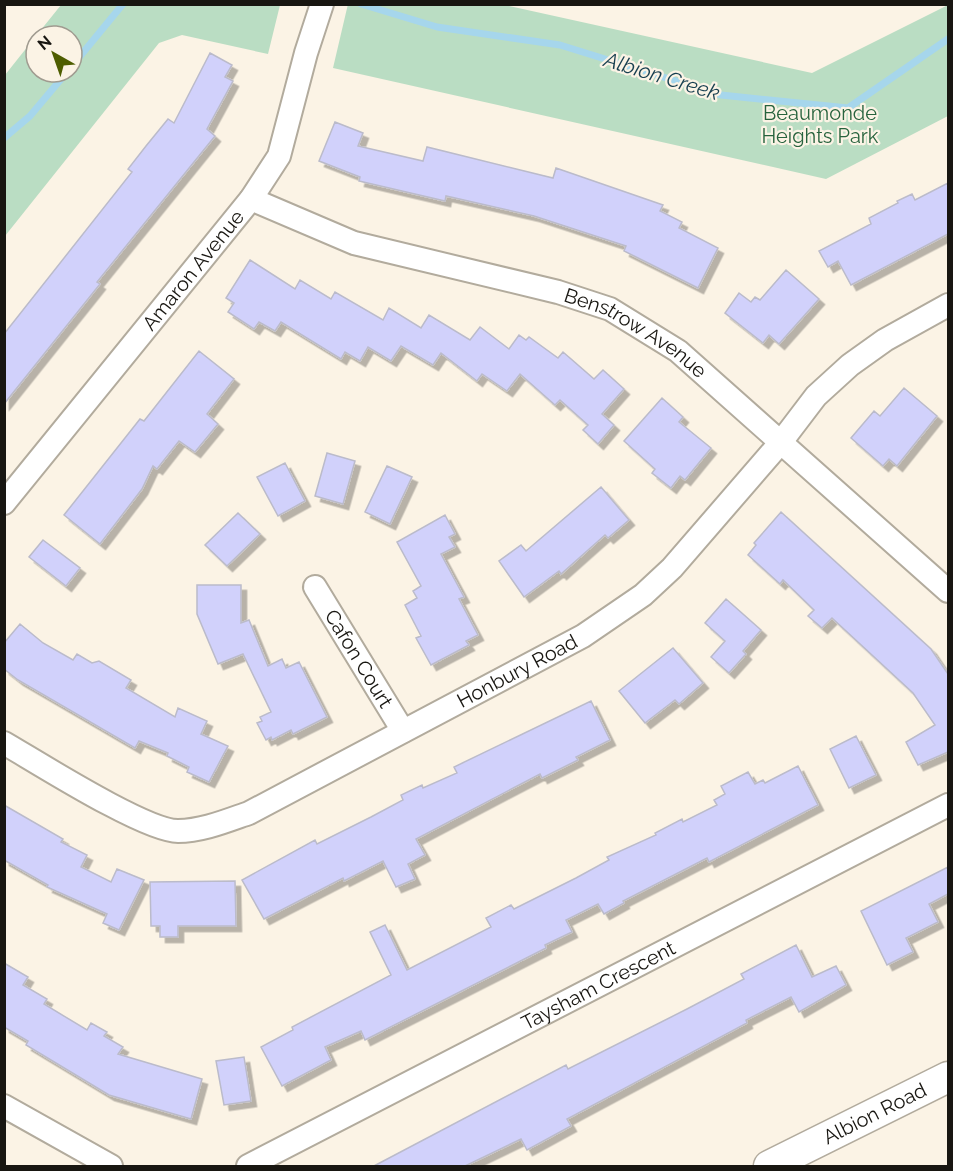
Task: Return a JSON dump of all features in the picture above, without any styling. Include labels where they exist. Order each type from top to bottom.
[{"type":"main road","name":"Albion Road","points":[[769,1167],[948,1077]]},
{"type":"street","name":"Amaron Avenue","points":[[4,503],[251,199],[279,156],[322,4]]},
{"type":"street","name":"Benstrow Avenue","points":[[251,199],[354,243],[547,289],[610,309],[678,351],[948,591]]},
{"type":"street","name":"Honbury Road","points":[[4,743],[132,815],[175,831],[199,829],[249,813],[583,636],[644,595],[672,568],[781,442],[816,396],[850,365],[910,324],[948,305]]},
{"type":"street","name":"Cafon Court","points":[[315,586],[403,731]]},
{"type":"street","name":"Taysham Crescent","points":[[248,1167],[948,805]]},
{"type":"street","points":[[4,1106],[111,1167]]},
{"type":"green space","name":"Beaumonde Heights Park","points":[[348,4],[505,5],[812,73],[948,5],[948,116],[826,179],[333,68]]},
{"type":"green space","points":[[61,5],[280,5],[268,54],[182,35],[159,43],[5,236],[5,75],[24,51],[24,84],[84,84],[84,24],[46,24]]},
{"type":"building","points":[[210,53],[232,65],[225,77],[233,81],[207,129],[215,136],[97,282],[100,284],[4,404],[4,334],[132,172],[128,169],[146,146],[168,119],[174,123]]},
{"type":"building","points":[[335,122],[363,133],[358,146],[423,161],[427,147],[553,178],[556,168],[663,205],[660,211],[682,222],[679,228],[718,248],[698,288],[624,251],[626,246],[534,216],[446,196],[445,201],[359,181],[360,177],[319,161]]},
{"type":"building","points":[[948,183],[948,234],[851,285],[838,261],[828,267],[819,251],[871,224],[869,218],[898,203],[897,201],[912,194],[915,200]]},
{"type":"building","points":[[250,260],[295,289],[300,280],[331,299],[335,292],[383,320],[389,308],[421,328],[429,315],[470,340],[480,327],[509,349],[519,335],[526,340],[529,337],[558,358],[563,352],[594,379],[603,370],[624,389],[602,414],[614,425],[598,444],[583,430],[588,425],[560,400],[555,405],[520,374],[507,391],[482,374],[477,381],[441,353],[433,365],[401,346],[391,361],[368,347],[360,361],[345,352],[341,359],[281,322],[275,331],[259,322],[254,329],[228,312],[234,303],[226,298]]},
{"type":"building","points":[[786,270],[819,299],[779,344],[769,335],[763,343],[725,313],[739,293],[751,302],[755,297],[760,300]]},
{"type":"building","points":[[199,351],[234,379],[207,414],[218,424],[195,452],[179,441],[157,469],[153,466],[142,489],[100,544],[64,515],[140,419],[144,421]]},
{"type":"building","points":[[904,388],[937,416],[897,466],[889,459],[883,466],[851,438],[874,411],[880,416]]},
{"type":"building","points":[[662,398],[683,417],[679,422],[711,448],[685,480],[680,476],[671,488],[652,473],[655,469],[624,441]]},
{"type":"building","points":[[327,453],[355,461],[343,504],[315,496]]},
{"type":"building","points":[[285,463],[305,501],[278,516],[257,477]]},
{"type":"building","points":[[387,466],[412,477],[390,524],[365,512]]},
{"type":"building","points":[[601,487],[629,520],[608,538],[605,535],[561,574],[559,571],[524,597],[499,561],[521,545],[526,551]]},
{"type":"building","points":[[781,512],[931,649],[948,674],[948,752],[918,765],[906,742],[935,725],[913,693],[832,618],[822,628],[808,616],[814,610],[783,580],[780,584],[748,555],[756,545],[754,543]]},
{"type":"building","points":[[238,513],[260,534],[227,566],[205,545]]},
{"type":"building","points":[[445,515],[455,534],[449,537],[455,547],[441,554],[464,597],[459,599],[478,635],[466,641],[469,645],[431,665],[416,638],[421,636],[405,605],[417,598],[413,591],[421,586],[397,542]]},
{"type":"building","points":[[43,540],[80,568],[66,586],[29,557]]},
{"type":"building","points":[[197,585],[241,585],[241,623],[249,620],[268,666],[282,659],[286,668],[299,662],[327,717],[293,734],[291,730],[272,740],[271,737],[266,740],[257,723],[262,721],[260,717],[271,712],[243,654],[218,664],[197,614]]},
{"type":"building","points":[[726,599],[761,630],[743,651],[746,654],[729,673],[711,657],[725,641],[705,623]]},
{"type":"building","points":[[20,624],[43,643],[73,660],[77,654],[92,663],[99,661],[131,680],[126,688],[175,717],[178,708],[207,721],[201,734],[228,746],[209,782],[187,772],[189,767],[167,756],[168,753],[139,741],[135,748],[18,680],[4,669],[4,643]]},
{"type":"building","points":[[673,648],[703,683],[679,704],[675,700],[645,723],[619,691]]},
{"type":"building","points":[[591,701],[610,740],[576,757],[578,760],[542,778],[540,774],[416,839],[425,855],[408,864],[415,879],[396,887],[383,861],[344,881],[343,878],[264,919],[242,880],[315,840],[317,844],[403,800],[401,795],[457,773],[454,767]]},
{"type":"building","points":[[856,736],[876,775],[849,788],[830,749]]},
{"type":"building","points":[[798,766],[818,805],[709,862],[707,858],[623,901],[624,903],[604,914],[598,904],[566,920],[572,932],[545,945],[546,948],[365,1040],[361,1031],[325,1047],[331,1060],[282,1086],[261,1047],[293,1030],[292,1027],[391,975],[370,932],[385,925],[407,970],[491,927],[486,918],[511,905],[514,909],[609,860],[607,857],[656,835],[655,833],[682,819],[683,822],[717,805],[714,800],[725,794],[721,786],[748,772],[755,784],[763,780],[765,783]]},
{"type":"building","points":[[4,805],[63,839],[61,842],[87,855],[81,867],[111,882],[117,869],[144,880],[119,930],[103,923],[107,914],[47,887],[48,885],[4,860]]},
{"type":"building","points":[[948,867],[948,894],[929,904],[938,922],[906,938],[913,952],[887,965],[861,911]]},
{"type":"building","points":[[235,881],[236,926],[178,926],[178,937],[160,937],[160,926],[151,926],[150,882]]},
{"type":"building","points":[[796,945],[812,977],[836,966],[846,985],[799,1012],[791,997],[746,1020],[747,1023],[567,1119],[571,1126],[527,1150],[521,1139],[463,1167],[372,1167],[566,1065],[568,1069],[687,1009],[744,979],[741,974]]},
{"type":"building","points":[[4,963],[28,977],[23,985],[47,999],[44,1004],[87,1030],[91,1023],[107,1032],[104,1036],[123,1047],[118,1054],[202,1079],[191,1119],[109,1095],[26,1045],[28,1041],[4,1027]]},
{"type":"building","points":[[244,1057],[251,1101],[224,1105],[216,1061]]},
{"type":"waterway","name":"Albion Creek","points":[[84,51],[123,4]]},
{"type":"waterway","name":"Albion Creek","points":[[361,4],[437,27],[560,45],[721,95],[848,108],[948,39]]},
{"type":"waterway","name":"Albion Creek","points":[[4,138],[30,116],[57,84]]}]
